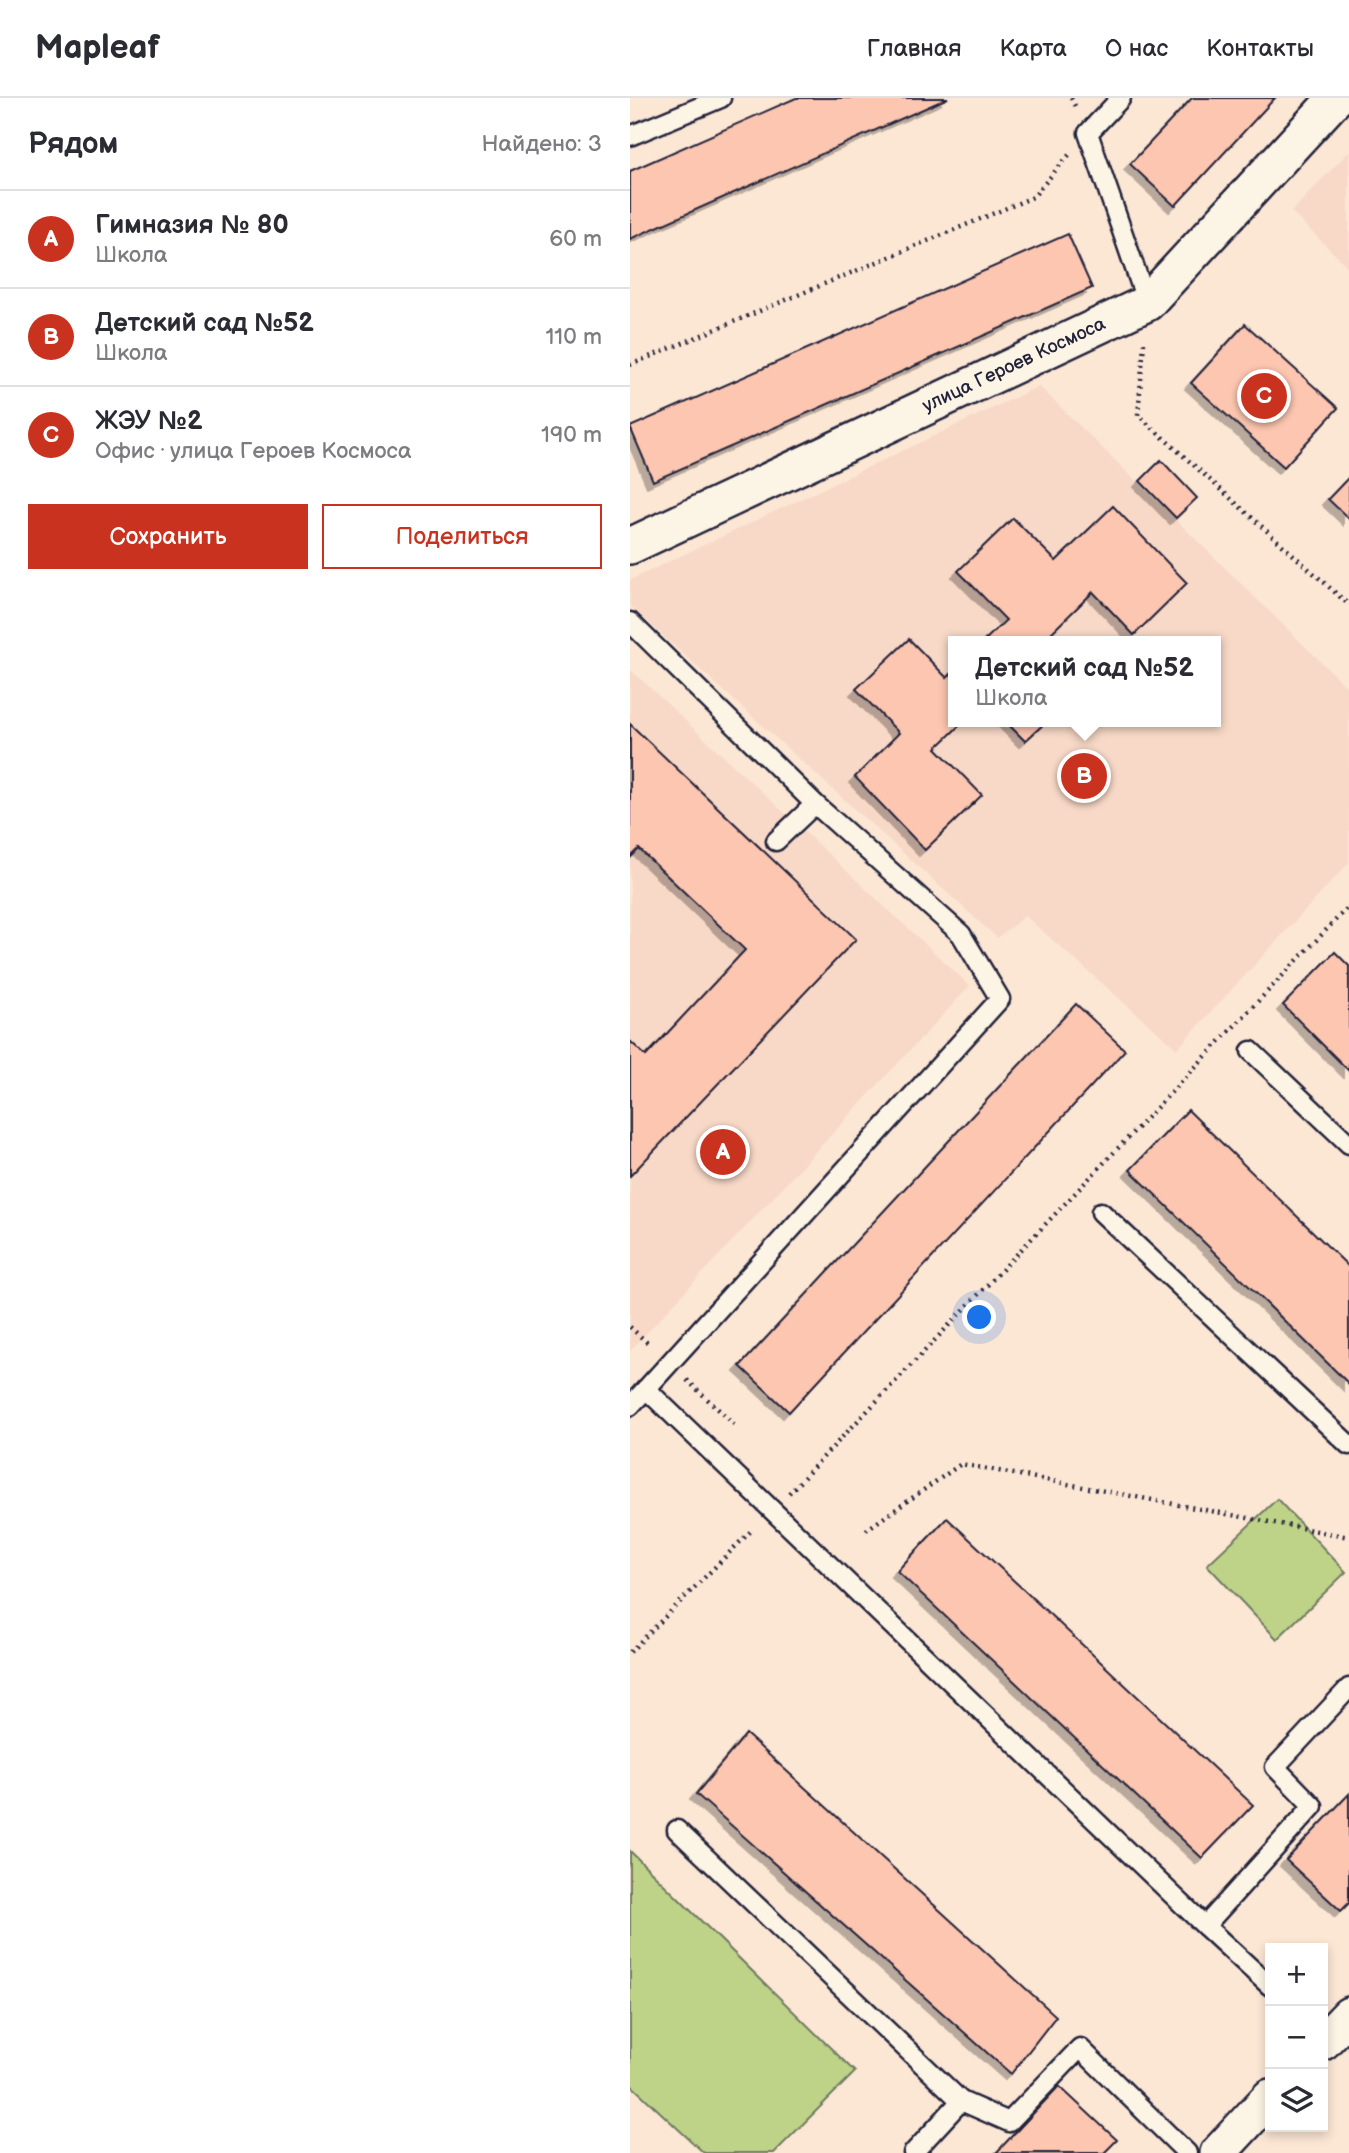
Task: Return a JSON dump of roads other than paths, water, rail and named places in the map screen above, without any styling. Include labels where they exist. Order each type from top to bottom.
[{"type":"street","name":"улица Героев Космоса","points":[[630,546],[1147,303],[1336,98]]},
{"type":"street","points":[[1217,2153],[1265,2102]]},
{"type":"lane","points":[[630,136],[721,98]]},
{"type":"lane","points":[[1121,98],[1088,133],[1147,303]]},
{"type":"lane","points":[[630,622],[815,804],[961,934],[1000,999],[630,1406]]},
{"type":"lane","points":[[776,841],[815,804]]},
{"type":"lane","points":[[1251,1052],[1349,1144]]},
{"type":"lane","points":[[1101,1212],[1349,1444]]},
{"type":"lane","points":[[646,1389],[1265,1981]]},
{"type":"lane","points":[[1205,1926],[1313,1806],[1275,1767],[1349,1688]]},
{"type":"lane","points":[[677,1830],[961,2101],[1009,2122],[1080,2048],[1186,2153]]},
{"type":"lane","points":[[913,2153],[961,2101]]},
{"type":"place","name":"ЖЭУ №2","points":[[1264,396]]},
{"type":"place","name":"Детский сад №52","points":[[1084,776]]},
{"type":"place","name":"Гимназия № 80","points":[[723,1152]]}]
